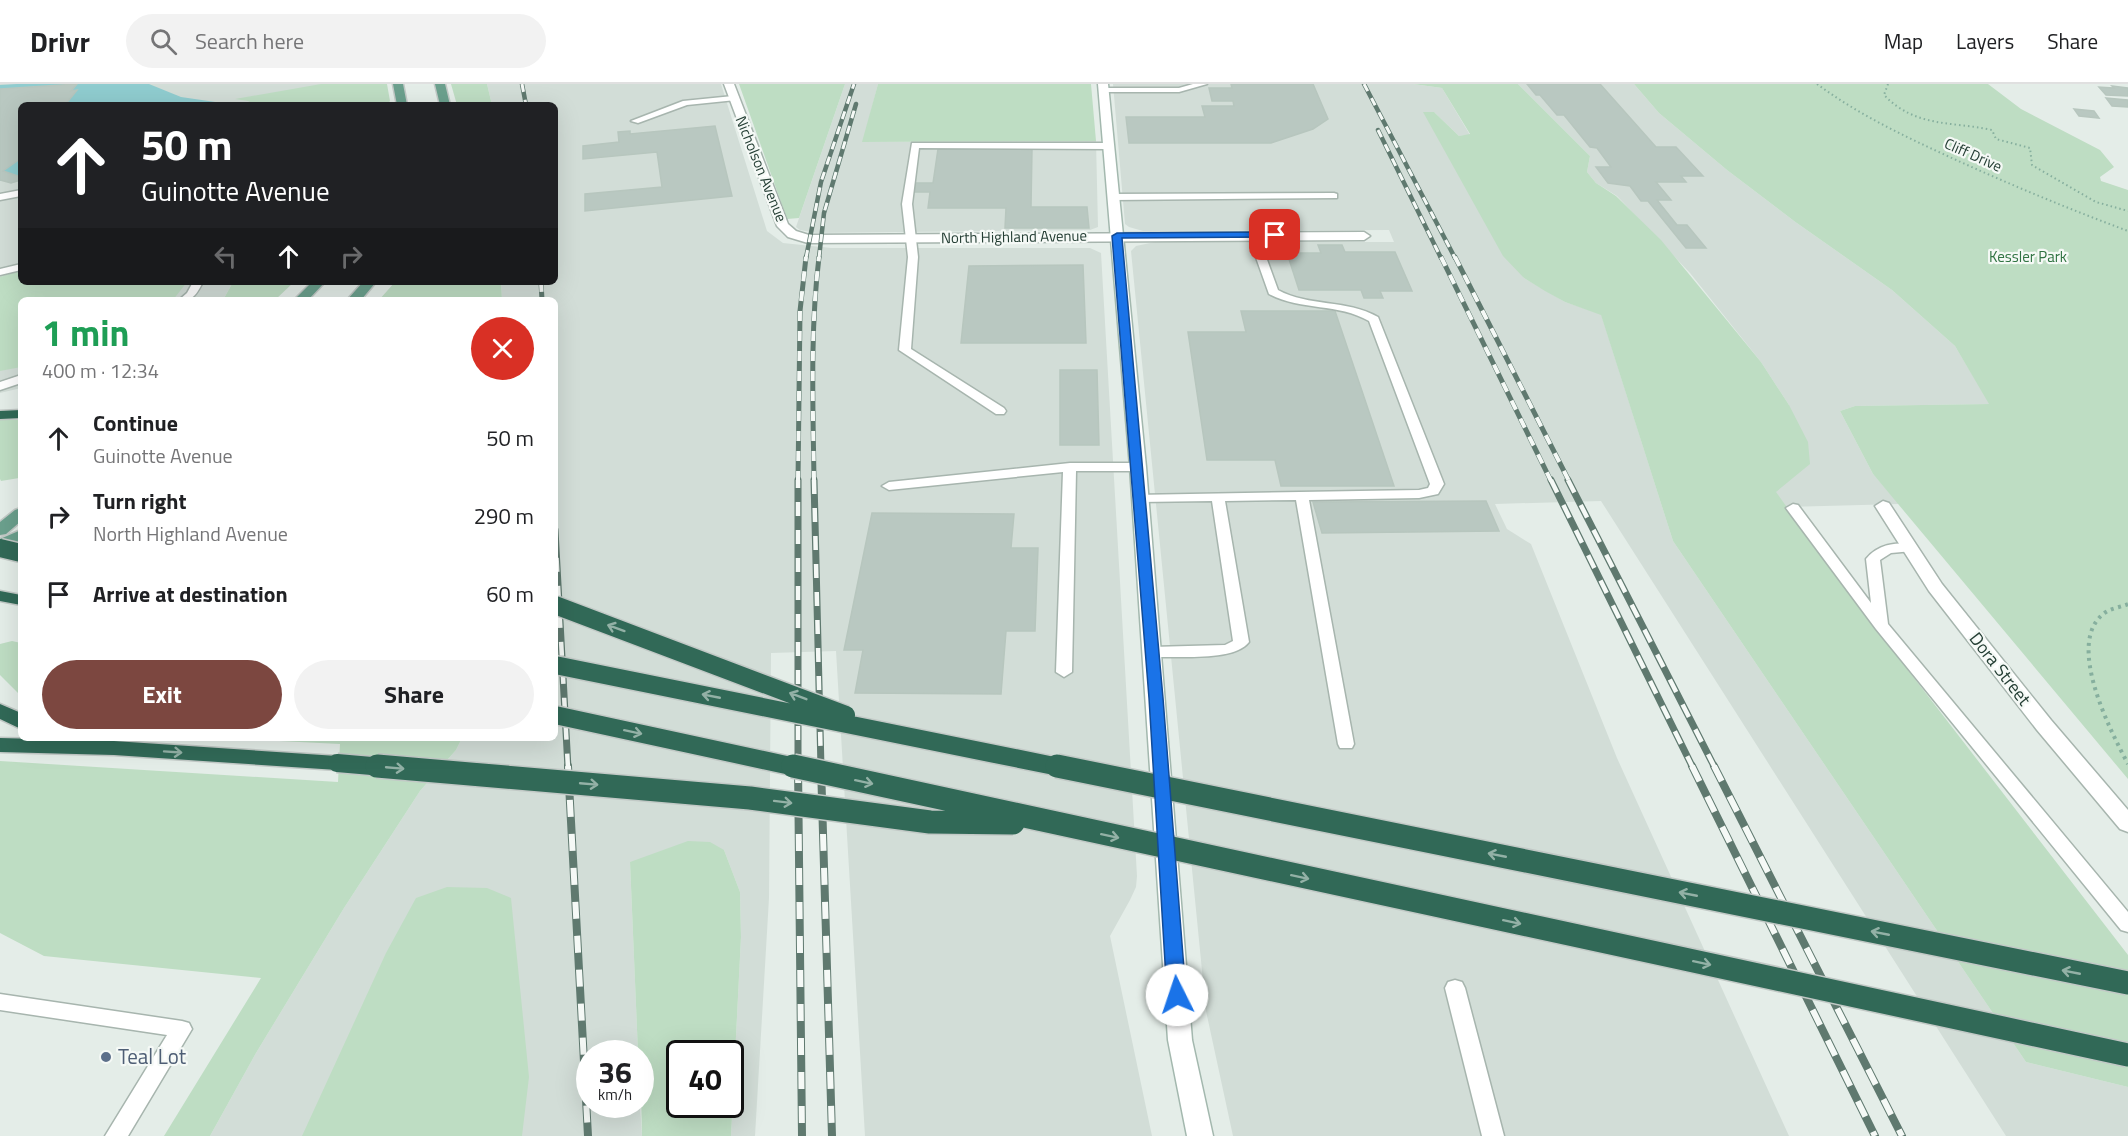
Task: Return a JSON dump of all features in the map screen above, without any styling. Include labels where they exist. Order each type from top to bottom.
[{"type":"highway","points":[[0,415],[18,414]]},
{"type":"highway","points":[[0,547],[18,551]]},
{"type":"highway","points":[[0,556],[18,553]]},
{"type":"highway","points":[[0,596],[18,599]]},
{"type":"highway","points":[[558,606],[892,733]]},
{"type":"highway","points":[[558,666],[2128,984]]},
{"type":"highway","points":[[0,710],[18,720]]},
{"type":"highway","points":[[558,716],[2128,1055]]},
{"type":"highway","points":[[82,741],[114,748]]},
{"type":"highway","points":[[0,745],[114,748],[337,763],[750,798],[930,822],[1053,823]]},
{"type":"main road","points":[[398,84],[401,102]]},
{"type":"main road","points":[[440,84],[445,102]]},
{"type":"main road","points":[[304,297],[316,285]]},
{"type":"main road","points":[[357,297],[367,285]]},
{"type":"main road","points":[[0,530],[18,515]]},
{"type":"main road","points":[[0,547],[18,537]]},
{"type":"street","name":"Nicholson Avenue","points":[[729,84],[783,226],[792,234],[808,239]]},
{"type":"street","points":[[1103,87],[1138,467],[1180,1040],[1200,1136]]},
{"type":"street","name":"North Highland Avenue","points":[[808,239],[1365,236]]},
{"type":"street","name":"Dora Street","points":[[1883,506],[1908,548],[1935,586],[2037,716],[2128,824]]},
{"type":"lane","points":[[1103,87],[1179,90],[1203,84]]},
{"type":"lane","points":[[635,121],[686,103],[733,98]]},
{"type":"lane","points":[[1000,411],[905,350],[913,239],[907,204],[915,145],[1108,146]]},
{"type":"lane","points":[[0,197],[18,193]]},
{"type":"lane","points":[[1113,197],[1334,196]]},
{"type":"lane","points":[[1140,498],[1419,494],[1434,491],[1437,484],[1374,319],[1354,308],[1296,302],[1273,292],[1252,235]]},
{"type":"lane","points":[[0,272],[18,268]]},
{"type":"lane","points":[[0,375],[18,372]]},
{"type":"lane","points":[[0,386],[18,380]]},
{"type":"lane","points":[[890,486],[1070,467],[1138,467]]},
{"type":"lane","points":[[1064,672],[1070,467]]},
{"type":"lane","points":[[1302,496],[1346,744]]},
{"type":"lane","points":[[1152,652],[1226,650],[1241,642],[1218,497]]},
{"type":"lane","points":[[1793,508],[1881,626],[2128,925]]},
{"type":"lane","points":[[1881,626],[1873,559],[1878,552],[1887,548],[1908,548]]},
{"type":"lane","points":[[1455,988],[1493,1136]]},
{"type":"lane","points":[[0,1002],[182,1029],[116,1136]]},
{"type":"path","name":"Cliff Drive","points":[[1817,84],[1868,116],[1929,147],[2128,231]]},
{"type":"path","points":[[1888,84],[1884,95],[1902,112],[1923,122],[1978,126],[1992,130],[1996,139],[2030,148],[2032,165],[2074,191],[2096,202],[2128,211]]},
{"type":"path","points":[[2128,604],[2104,613],[2090,631],[2089,658],[2092,683],[2110,731],[2128,764]]},
{"type":"shaded area","points":[[0,84],[369,84],[372,102],[18,102],[18,285],[231,285],[225,297],[18,297],[18,389],[0,393]]},
{"type":"shaded area","points":[[487,84],[721,84],[767,231],[783,243],[831,248],[1090,248],[1101,253],[1137,876],[1136,887],[1110,936],[1152,1136],[865,1136],[836,651],[771,653],[769,898],[755,1136],[731,1136],[732,1118],[744,1118],[744,1040],[736,1040],[741,937],[740,892],[724,850],[630,862],[637,1040],[576,1040],[576,1118],[641,1118],[642,1136],[210,1136],[256,1053],[344,908],[420,791],[456,750],[460,741],[558,741],[558,297],[502,297],[501,285],[558,285],[558,102],[491,102]]},
{"type":"shaded area","points":[[845,84],[878,84],[863,142],[1096,141],[1098,227],[1090,230],[816,233],[800,230],[796,227]]},
{"type":"shaded area","points":[[1113,84],[1413,84],[1442,88],[1470,135],[1459,136],[1434,112],[1524,278],[1565,302],[1601,314],[1673,541],[2026,1062],[2128,1087],[2128,1136],[2006,1136],[1601,501],[1495,504],[1507,529],[1531,544],[1617,758],[1789,1136],[1233,1136],[1206,1011],[1131,251],[1136,246],[1155,242],[1394,242],[1389,230],[1143,231],[1129,227],[1125,224]]},
{"type":"shaded area","points":[[1518,84],[1634,84],[1659,113],[1727,170],[1794,221],[1892,290],[1955,346],[1990,404],[1855,406],[1840,411],[1873,474],[1899,504],[1786,507],[1775,492],[1789,405],[1761,362],[1690,273],[1617,196],[1596,183],[1587,172],[1590,156]]},
{"type":"green space","points":[[321,84],[387,84],[390,101],[250,102],[235,99]]},
{"type":"green space","points":[[451,84],[487,84],[491,102],[456,102]]},
{"type":"green space","points":[[739,84],[845,84],[799,218],[787,219]]},
{"type":"green space","points":[[878,84],[1091,84],[1096,141],[862,142]]},
{"type":"green space","points":[[1413,84],[1518,84],[1590,156],[1587,172],[1596,183],[1616,196],[1661,240],[1761,362],[1789,405],[1808,442],[1810,464],[1776,492],[1850,595],[2128,955],[2128,1087],[2026,1062],[1673,541],[1601,315],[1565,302],[1545,291],[1524,278],[1503,256],[1423,112],[1434,112],[1459,136],[1470,134],[1442,88]]},
{"type":"green space","name":"Kessler Park","points":[[1634,84],[1988,84],[2021,109],[2100,150],[2114,167],[2100,177],[2101,181],[2128,190],[2128,779],[1873,474],[1840,411],[1855,406],[1989,404],[1955,346],[1892,290],[1794,221],[1727,170],[1659,113]]},
{"type":"green space","points":[[18,271],[18,285],[185,285],[175,297],[18,297],[18,368],[0,371],[0,277]]},
{"type":"green space","points":[[231,285],[291,285],[278,297],[225,297]]},
{"type":"green space","points":[[392,285],[501,285],[502,297],[382,297]]},
{"type":"green space","points":[[0,420],[18,420],[18,478],[1,481]]},
{"type":"green space","points":[[12,641],[18,642],[18,693],[0,675],[0,644]]},
{"type":"green space","points":[[280,741],[460,741],[456,750],[420,791],[344,908],[256,1053],[210,1136],[164,1136],[261,978],[44,956],[0,933],[0,761],[338,782],[340,744]]},
{"type":"green space","points":[[688,841],[710,842],[724,850],[740,892],[741,937],[736,1040],[666,1040],[666,1118],[732,1118],[731,1136],[642,1136],[642,1118],[654,1118],[654,1040],[637,1040],[630,862]]},
{"type":"green space","points":[[447,887],[487,888],[511,898],[529,1077],[522,1136],[302,1136],[386,953],[416,898]]},
{"type":"water","points":[[149,84],[181,97],[215,102],[18,102],[18,176],[0,181],[0,85]]},
{"type":"building","points":[[77,84],[71,91],[77,90],[67,102],[18,102],[18,160],[3,171],[18,176],[18,181],[11,183],[0,180],[0,89]]},
{"type":"building","points":[[1231,84],[1313,84],[1328,119],[1313,129],[1271,143],[1129,143],[1126,117],[1205,117],[1202,106],[1234,106],[1233,101],[1212,101],[1209,88],[1232,88]]},
{"type":"building","points":[[1527,84],[1600,84],[1656,147],[1676,147],[1703,176],[1681,176],[1686,182],[1656,182],[1671,200],[1657,200],[1677,225],[1687,225],[1706,248],[1686,248],[1648,201],[1641,201],[1630,186],[1608,183],[1596,167],[1611,167],[1597,148],[1590,147],[1564,115],[1557,115]]},
{"type":"building","points":[[2112,86],[2128,88],[2128,96],[2106,95],[2099,87],[2114,88]]},
{"type":"building","points":[[2106,98],[2128,100],[2128,107],[2112,106]]},
{"type":"building","points":[[2074,109],[2094,111],[2099,118],[2079,116]]},
{"type":"building","points":[[715,126],[732,196],[585,211],[585,194],[662,187],[657,152],[583,159],[583,146],[619,142],[618,132],[630,131],[630,134]]},
{"type":"building","points":[[938,149],[1032,149],[1031,207],[1087,207],[1089,228],[1005,228],[1006,208],[928,208],[930,192],[914,192],[916,183],[933,183]]},
{"type":"building","points":[[1318,245],[1342,245],[1345,252],[1395,252],[1412,291],[1380,291],[1383,298],[1364,298],[1361,290],[1299,290],[1287,253],[1321,253]]},
{"type":"building","points":[[1083,265],[1086,343],[961,343],[969,266]]},
{"type":"building","points":[[1241,311],[1335,311],[1394,486],[1281,486],[1275,460],[1207,460],[1188,332],[1246,332]]},
{"type":"building","points":[[1060,370],[1097,370],[1099,445],[1060,445]]},
{"type":"building","points":[[1486,501],[1499,531],[1322,533],[1313,502]]},
{"type":"building","points":[[872,513],[1014,514],[1011,548],[1038,548],[1035,631],[1006,631],[1001,694],[855,693],[863,650],[844,650]]},
{"type":"railway","points":[[522,84],[525,102]]},
{"type":"railway","points":[[806,258],[821,182],[854,84]]},
{"type":"railway","points":[[1364,84],[1455,258]]},
{"type":"railway","points":[[819,258],[824,213],[856,104]]},
{"type":"railway","points":[[1378,130],[1441,258]]},
{"type":"railway","points":[[798,481],[800,311],[806,257]]},
{"type":"railway","points":[[814,481],[813,341],[819,257]]},
{"type":"railway","points":[[1441,257],[1551,481]]},
{"type":"railway","points":[[1455,257],[1569,481]]},
{"type":"railway","points":[[541,285],[542,297]]},
{"type":"railway","points":[[814,480],[821,768]]},
{"type":"railway","points":[[1551,480],[1693,768]]},
{"type":"railway","points":[[1568,480],[1715,768]]},
{"type":"railway","points":[[798,481],[798,766]]},
{"type":"railway","points":[[558,585],[568,768]]},
{"type":"railway","points":[[568,766],[588,1136]]},
{"type":"railway","points":[[798,766],[802,1136]]},
{"type":"railway","points":[[821,766],[832,1136]]},
{"type":"railway","points":[[1692,766],[1875,1136]]},
{"type":"railway","points":[[1714,766],[1902,1136]]},
{"type":"place","name":"Teal Lot","points":[[106,1057]]},
{"type":"route","points":[[1177,995],[1138,467],[1117,236],[1275,235]]}]
